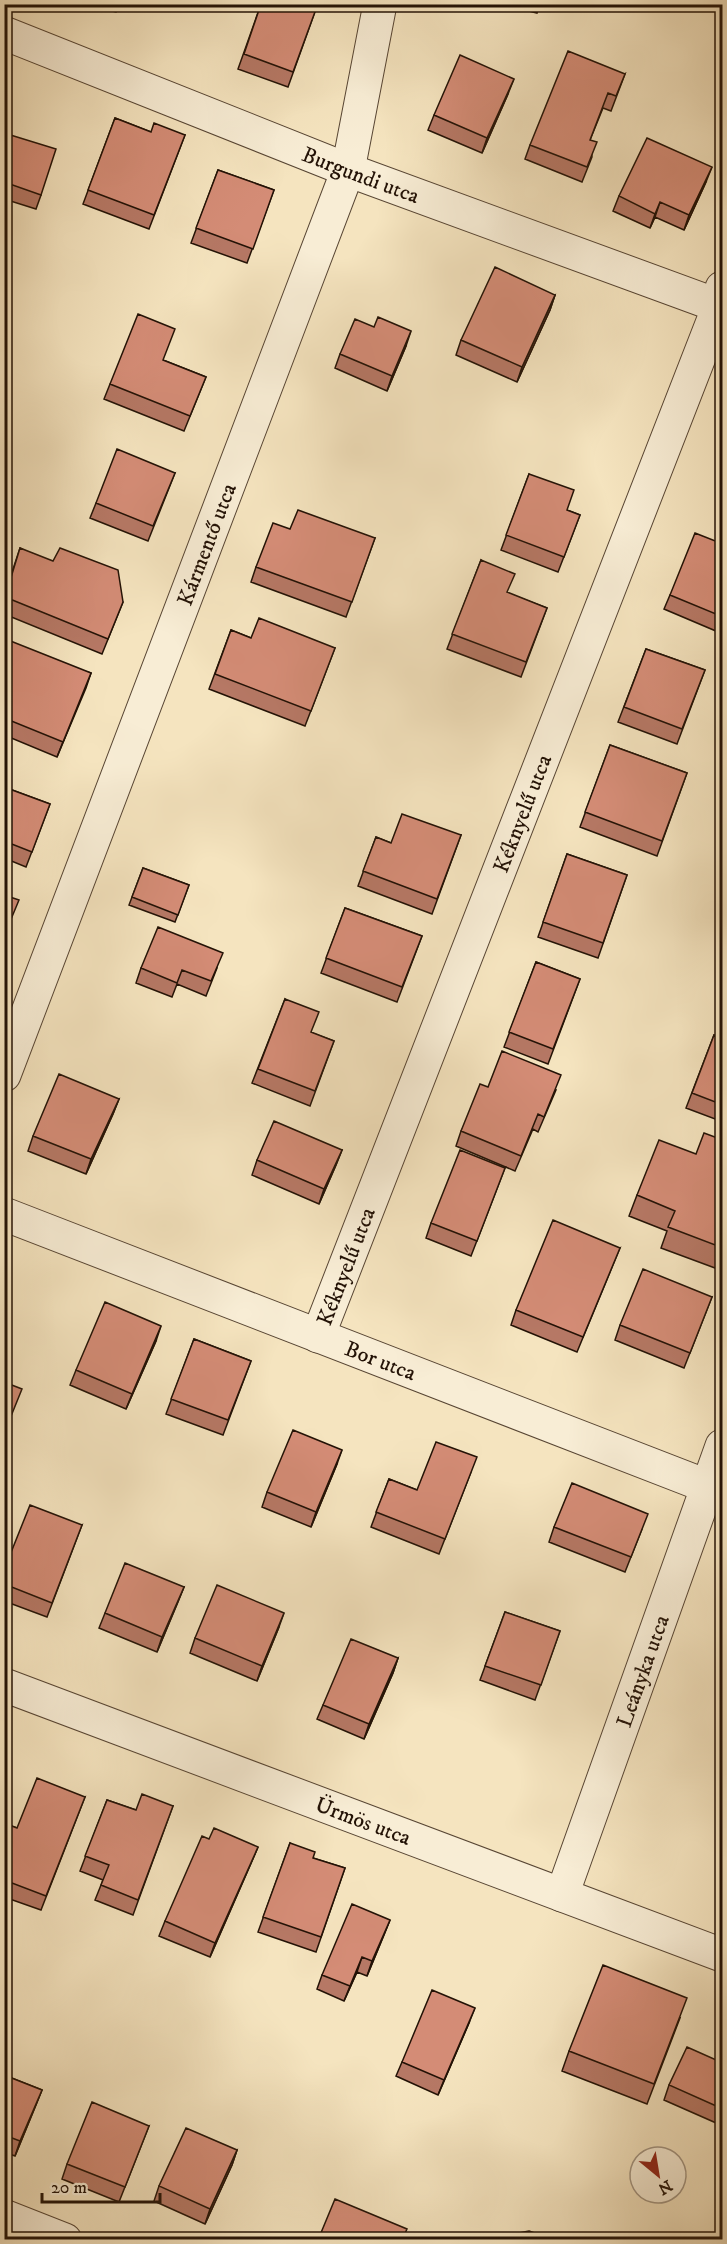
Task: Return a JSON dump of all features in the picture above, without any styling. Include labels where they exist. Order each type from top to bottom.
[{"type":"street","name":"Kármentő utca","points":[[4,1076],[348,170],[380,4]]},
{"type":"street","name":"Burgundi utca","points":[[4,33],[348,170],[721,300]]},
{"type":"street","name":"Kéknyelű utca","points":[[318,1336],[721,300]]},
{"type":"street","name":"Bor utca","points":[[4,1214],[715,1489]]},
{"type":"street","name":"Leányka utca","points":[[562,1895],[715,1489],[723,1446]]},
{"type":"street","name":"Ürmös utca","points":[[4,1685],[723,1955]]},
{"type":"street","points":[[4,2216],[65,2240]]},
{"type":"building","points":[[261,4],[302,4],[316,9],[293,72],[244,54]]},
{"type":"building","points":[[568,51],[625,74],[616,96],[608,93],[590,140],[597,142],[587,167],[530,145]]},
{"type":"building","points":[[460,55],[514,79],[487,138],[434,115]]},
{"type":"building","points":[[115,118],[151,132],[154,123],[185,135],[154,215],[88,190]]},
{"type":"building","points":[[4,133],[56,149],[41,195],[4,182]]},
{"type":"building","points":[[647,138],[712,167],[689,215],[660,202],[655,214],[619,196]]},
{"type":"building","points":[[218,170],[274,190],[253,249],[196,228]]},
{"type":"building","points":[[495,267],[555,295],[522,367],[461,340]]},
{"type":"building","points":[[138,314],[175,329],[163,360],[206,377],[190,416],[110,384]]},
{"type":"building","points":[[378,317],[411,331],[392,376],[340,354],[355,319],[374,327]]},
{"type":"building","points":[[117,449],[175,473],[153,526],[96,503]]},
{"type":"building","points":[[529,474],[574,490],[567,510],[580,515],[564,557],[506,535]]},
{"type":"building","points":[[298,510],[375,538],[352,602],[256,567],[273,523],[290,529]]},
{"type":"building","points":[[695,533],[723,544],[723,617],[670,595]]},
{"type":"building","points":[[20,548],[53,561],[60,548],[118,570],[123,602],[108,639],[5,597]]},
{"type":"building","points":[[481,560],[515,574],[507,592],[547,608],[526,662],[452,634]]},
{"type":"building","points":[[259,618],[335,648],[311,711],[215,674],[231,630],[251,638]]},
{"type":"building","points":[[8,640],[91,673],[63,742],[4,718],[4,648]]},
{"type":"building","points":[[646,649],[705,670],[682,729],[624,707]]},
{"type":"building","points":[[610,745],[687,773],[662,841],[585,812]]},
{"type":"building","points":[[4,787],[50,804],[32,852],[4,841]]},
{"type":"building","points":[[402,814],[461,835],[437,899],[363,871],[376,837],[391,843]]},
{"type":"building","points":[[567,854],[627,875],[603,943],[543,922]]},
{"type":"building","points":[[143,868],[189,885],[178,915],[132,897]]},
{"type":"building","points":[[4,895],[19,900],[4,936]]},
{"type":"building","points":[[345,908],[422,936],[402,987],[326,958]]},
{"type":"building","points":[[158,927],[223,953],[211,981],[182,970],[177,983],[141,968]]},
{"type":"building","points":[[536,962],[580,979],[553,1049],[509,1032]]},
{"type":"building","points":[[285,999],[319,1012],[311,1032],[334,1041],[315,1091],[258,1069]]},
{"type":"building","points":[[714,1035],[723,1039],[723,1105],[692,1093]]},
{"type":"building","points":[[502,1051],[561,1075],[544,1117],[538,1114],[521,1156],[461,1131],[480,1084],[488,1087]]},
{"type":"building","points":[[59,1074],[119,1099],[91,1159],[33,1136]]},
{"type":"building","points":[[274,1121],[342,1150],[324,1189],[257,1160]]},
{"type":"building","points":[[704,1133],[723,1140],[723,1248],[668,1227],[675,1211],[637,1195],[659,1140],[696,1154]]},
{"type":"building","points":[[460,1150],[505,1168],[477,1241],[431,1223]]},
{"type":"building","points":[[553,1220],[620,1248],[583,1337],[516,1310]]},
{"type":"building","points":[[643,1269],[712,1297],[690,1353],[620,1325]]},
{"type":"building","points":[[105,1302],[161,1326],[132,1394],[76,1370]]},
{"type":"building","points":[[194,1339],[251,1361],[228,1420],[171,1399]]},
{"type":"building","points":[[4,1382],[22,1389],[7,1426],[4,1425]]},
{"type":"building","points":[[293,1430],[342,1450],[316,1512],[267,1492]]},
{"type":"building","points":[[436,1442],[477,1457],[445,1539],[376,1512],[389,1479],[417,1490]]},
{"type":"building","points":[[572,1483],[648,1514],[631,1557],[554,1527]]},
{"type":"building","points":[[30,1505],[82,1525],[52,1603],[4,1584],[4,1570]]},
{"type":"building","points":[[125,1563],[184,1587],[162,1637],[105,1613]]},
{"type":"building","points":[[217,1585],[284,1613],[262,1666],[195,1638]]},
{"type":"building","points":[[505,1612],[560,1631],[541,1685],[485,1666]]},
{"type":"building","points":[[351,1639],[398,1658],[369,1724],[323,1705]]},
{"type":"building","points":[[37,1778],[85,1797],[46,1896],[4,1880],[4,1823],[17,1828]]},
{"type":"building","points":[[142,1794],[173,1806],[138,1900],[101,1885],[109,1865],[85,1856],[107,1800],[136,1810]]},
{"type":"building","points":[[214,1828],[258,1847],[215,1943],[165,1921],[202,1836],[209,1839]]},
{"type":"building","points":[[290,1843],[315,1852],[313,1858],[345,1868],[321,1937],[263,1917]]},
{"type":"building","points":[[352,1904],[390,1920],[372,1961],[362,1957],[350,1986],[322,1975]]},
{"type":"building","points":[[603,1965],[687,1998],[654,2084],[569,2051]]},
{"type":"building","points":[[432,1990],[475,2008],[444,2080],[402,2062]]},
{"type":"building","points":[[687,2047],[723,2063],[723,2109],[669,2085]]},
{"type":"building","points":[[4,2075],[42,2090],[20,2141],[4,2135]]},
{"type":"building","points":[[92,2102],[149,2126],[125,2187],[67,2164]]},
{"type":"building","points":[[186,2128],[237,2150],[210,2209],[159,2186]]},
{"type":"building","points":[[335,2199],[407,2229],[402,2240],[318,2240]]},
{"type":"building","points":[[529,2231],[554,2240],[499,2240],[502,2236]]}]
